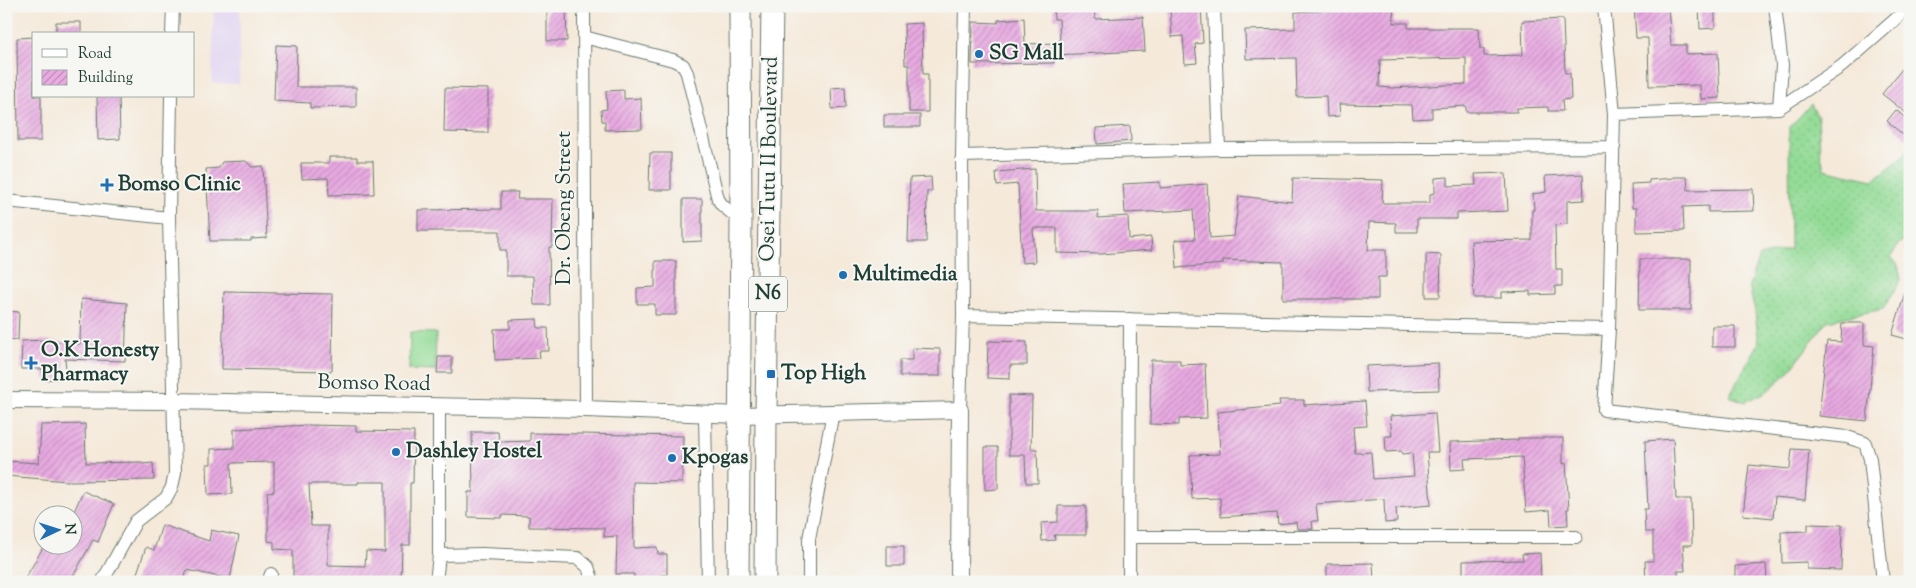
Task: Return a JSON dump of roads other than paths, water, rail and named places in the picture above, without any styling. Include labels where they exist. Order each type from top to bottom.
[{"type":"highway","name":"Osei Tutu II Boulevard","points":[[738,582],[741,221],[740,6]]},
{"type":"highway","name":"Osei Tutu II Boulevard","points":[[765,582],[772,6]]},
{"type":"street","points":[[172,32],[173,6]]},
{"type":"street","name":"Dr. Obeng Street","points":[[584,6],[586,409]]},
{"type":"street","points":[[960,582],[960,410],[963,316],[962,156],[965,6]]},
{"type":"street","points":[[1214,6],[1219,149]]},
{"type":"street","points":[[1604,6],[1614,114],[1609,329],[1604,410],[1847,437],[1865,444],[1870,459],[1883,582]]},
{"type":"street","points":[[1775,6],[1782,65],[1779,108]]},
{"type":"street","points":[[1614,114],[1779,108],[1842,66],[1897,18],[1907,6]]},
{"type":"street","points":[[584,37],[673,60],[683,65],[687,72],[718,199],[722,205],[741,221]]},
{"type":"street","points":[[102,582],[136,521],[166,498],[172,486],[175,473],[169,218],[171,98]]},
{"type":"street","points":[[962,156],[1219,149],[1614,147]]},
{"type":"street","points":[[6,201],[169,218]]},
{"type":"street","points":[[963,316],[1609,329]]},
{"type":"street","points":[[1129,582],[1130,319]]},
{"type":"street","name":"Bomso Road","points":[[6,400],[173,401],[586,409],[740,415],[960,410]]},
{"type":"street","points":[[436,582],[439,555],[439,406]]},
{"type":"street","points":[[809,582],[809,539],[833,412]]},
{"type":"street","points":[[705,414],[708,582]]},
{"type":"street","points":[[1130,537],[1576,537]]},
{"type":"street","points":[[439,555],[482,554],[578,558],[588,567],[593,582]]},
{"type":"place","name":"SG Mall","points":[[979,54]]},
{"type":"place","name":"Bomso Clinic","points":[[107,185]]},
{"type":"place","name":"Multimedia","points":[[843,275]]},
{"type":"place","name":"O.K Honesty Pharmacy","points":[[31,363]]},
{"type":"place","name":"Top High","points":[[771,374]]},
{"type":"place","name":"Dashley Hostel","points":[[396,452]]},
{"type":"place","name":"Kpogas","points":[[672,458]]}]
